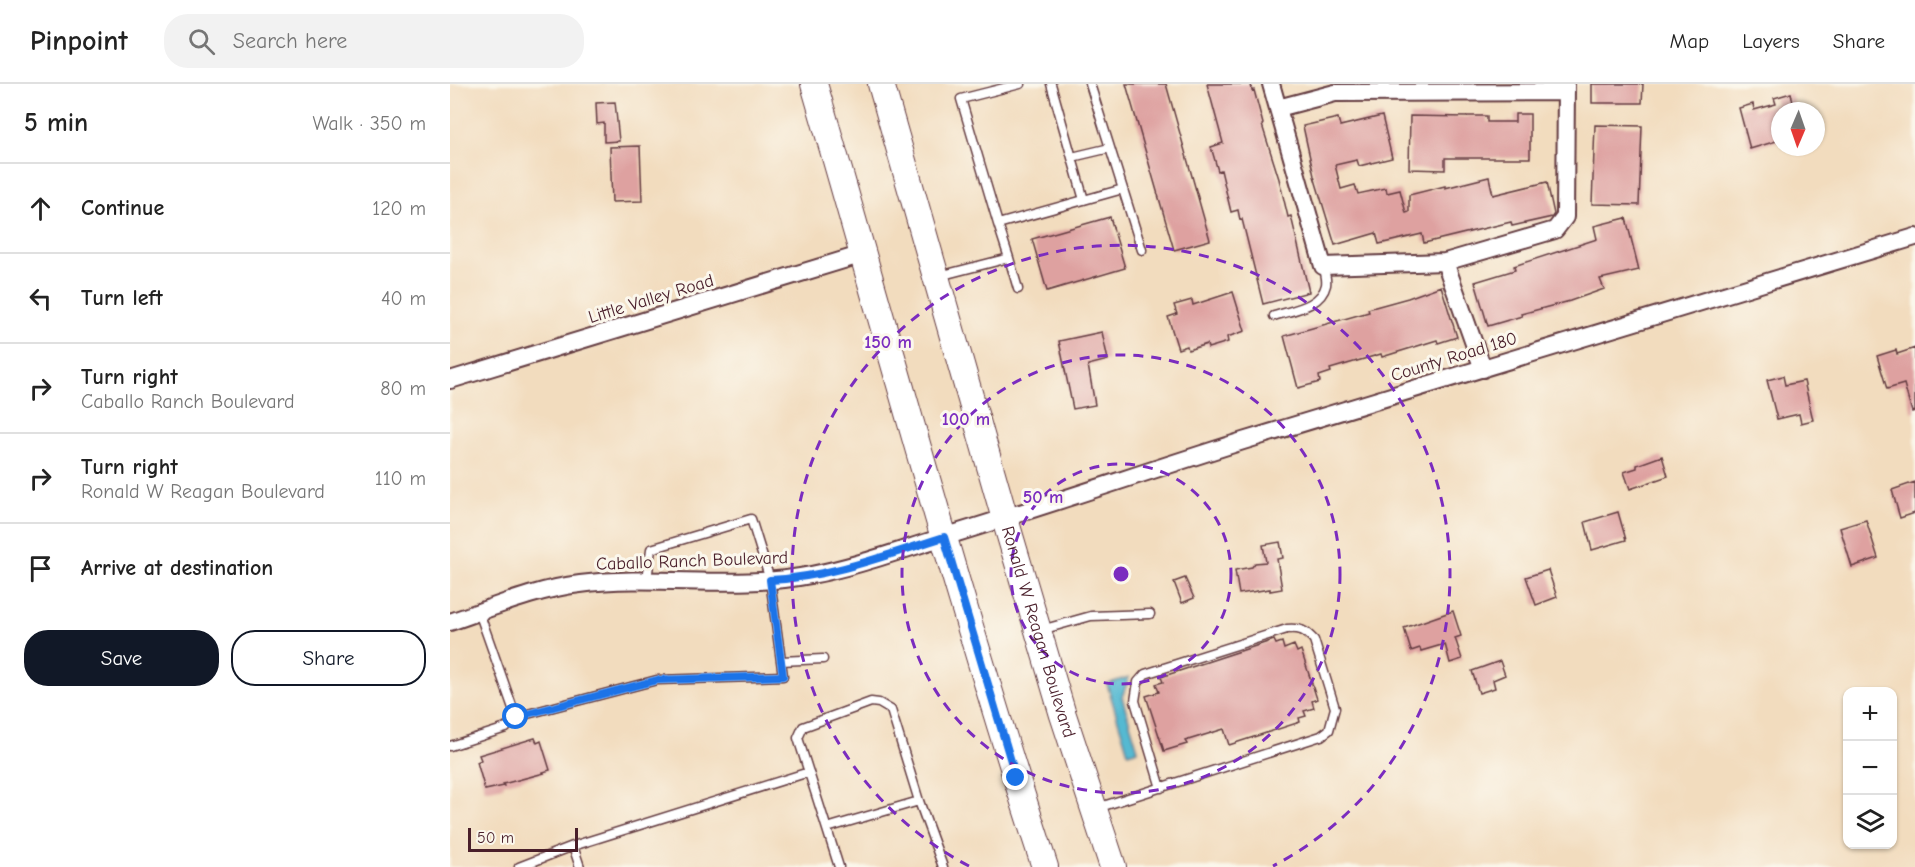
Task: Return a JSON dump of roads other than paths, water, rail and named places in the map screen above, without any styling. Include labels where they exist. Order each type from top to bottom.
[{"type":"main road","points":[[814,84],[944,537],[1045,867]]},
{"type":"main road","name":"Ronald W Reagan Boulevard","points":[[881,84],[1038,631],[1113,867]]},
{"type":"street","points":[[1271,84],[1323,266],[1445,262],[1555,230],[1565,217],[1566,88],[1335,93],[1278,108]]},
{"type":"street","name":"County Road 180","points":[[1005,519],[1222,447],[1915,237]]},
{"type":"street","name":"Little Valley Road","points":[[450,380],[863,254]]},
{"type":"street","points":[[1445,262],[1483,369]]},
{"type":"street","name":"Caballo Ranch Boulevard","points":[[450,622],[530,596],[579,584],[647,580],[732,582],[810,575],[840,569],[1005,519]]},
{"type":"lane","points":[[1018,290],[961,99],[1020,84]]},
{"type":"lane","points":[[1051,84],[1084,200]]},
{"type":"lane","points":[[1090,84],[1142,250]]},
{"type":"lane","points":[[1072,158],[1110,148]]},
{"type":"lane","points":[[998,224],[1123,189]]},
{"type":"lane","points":[[937,277],[1009,258]]},
{"type":"lane","points":[[1274,316],[1310,305],[1323,295],[1327,283],[1323,266]]},
{"type":"lane","points":[[450,746],[506,728],[516,717],[657,680],[783,676],[770,580],[751,519],[651,549],[647,580]]},
{"type":"lane","points":[[479,612],[516,717]]},
{"type":"lane","points":[[1038,631],[1091,616],[1150,614]]},
{"type":"lane","points":[[1094,809],[1161,788],[1321,736],[1329,730],[1335,708],[1314,640],[1308,632],[1299,628],[1287,629],[1145,674],[1138,682],[1134,701],[1161,788]]},
{"type":"lane","points":[[781,661],[823,659]]},
{"type":"lane","points":[[839,867],[798,738],[803,727],[871,702],[891,710],[919,801],[943,867]]},
{"type":"lane","points":[[519,867],[573,846],[809,772]]},
{"type":"lane","points":[[827,828],[919,801]]},
{"type":"lane","points":[[573,846],[580,867]]},
{"type":"water","points":[[1129,677],[1122,697],[1138,750],[1128,753],[1107,684]]}]
